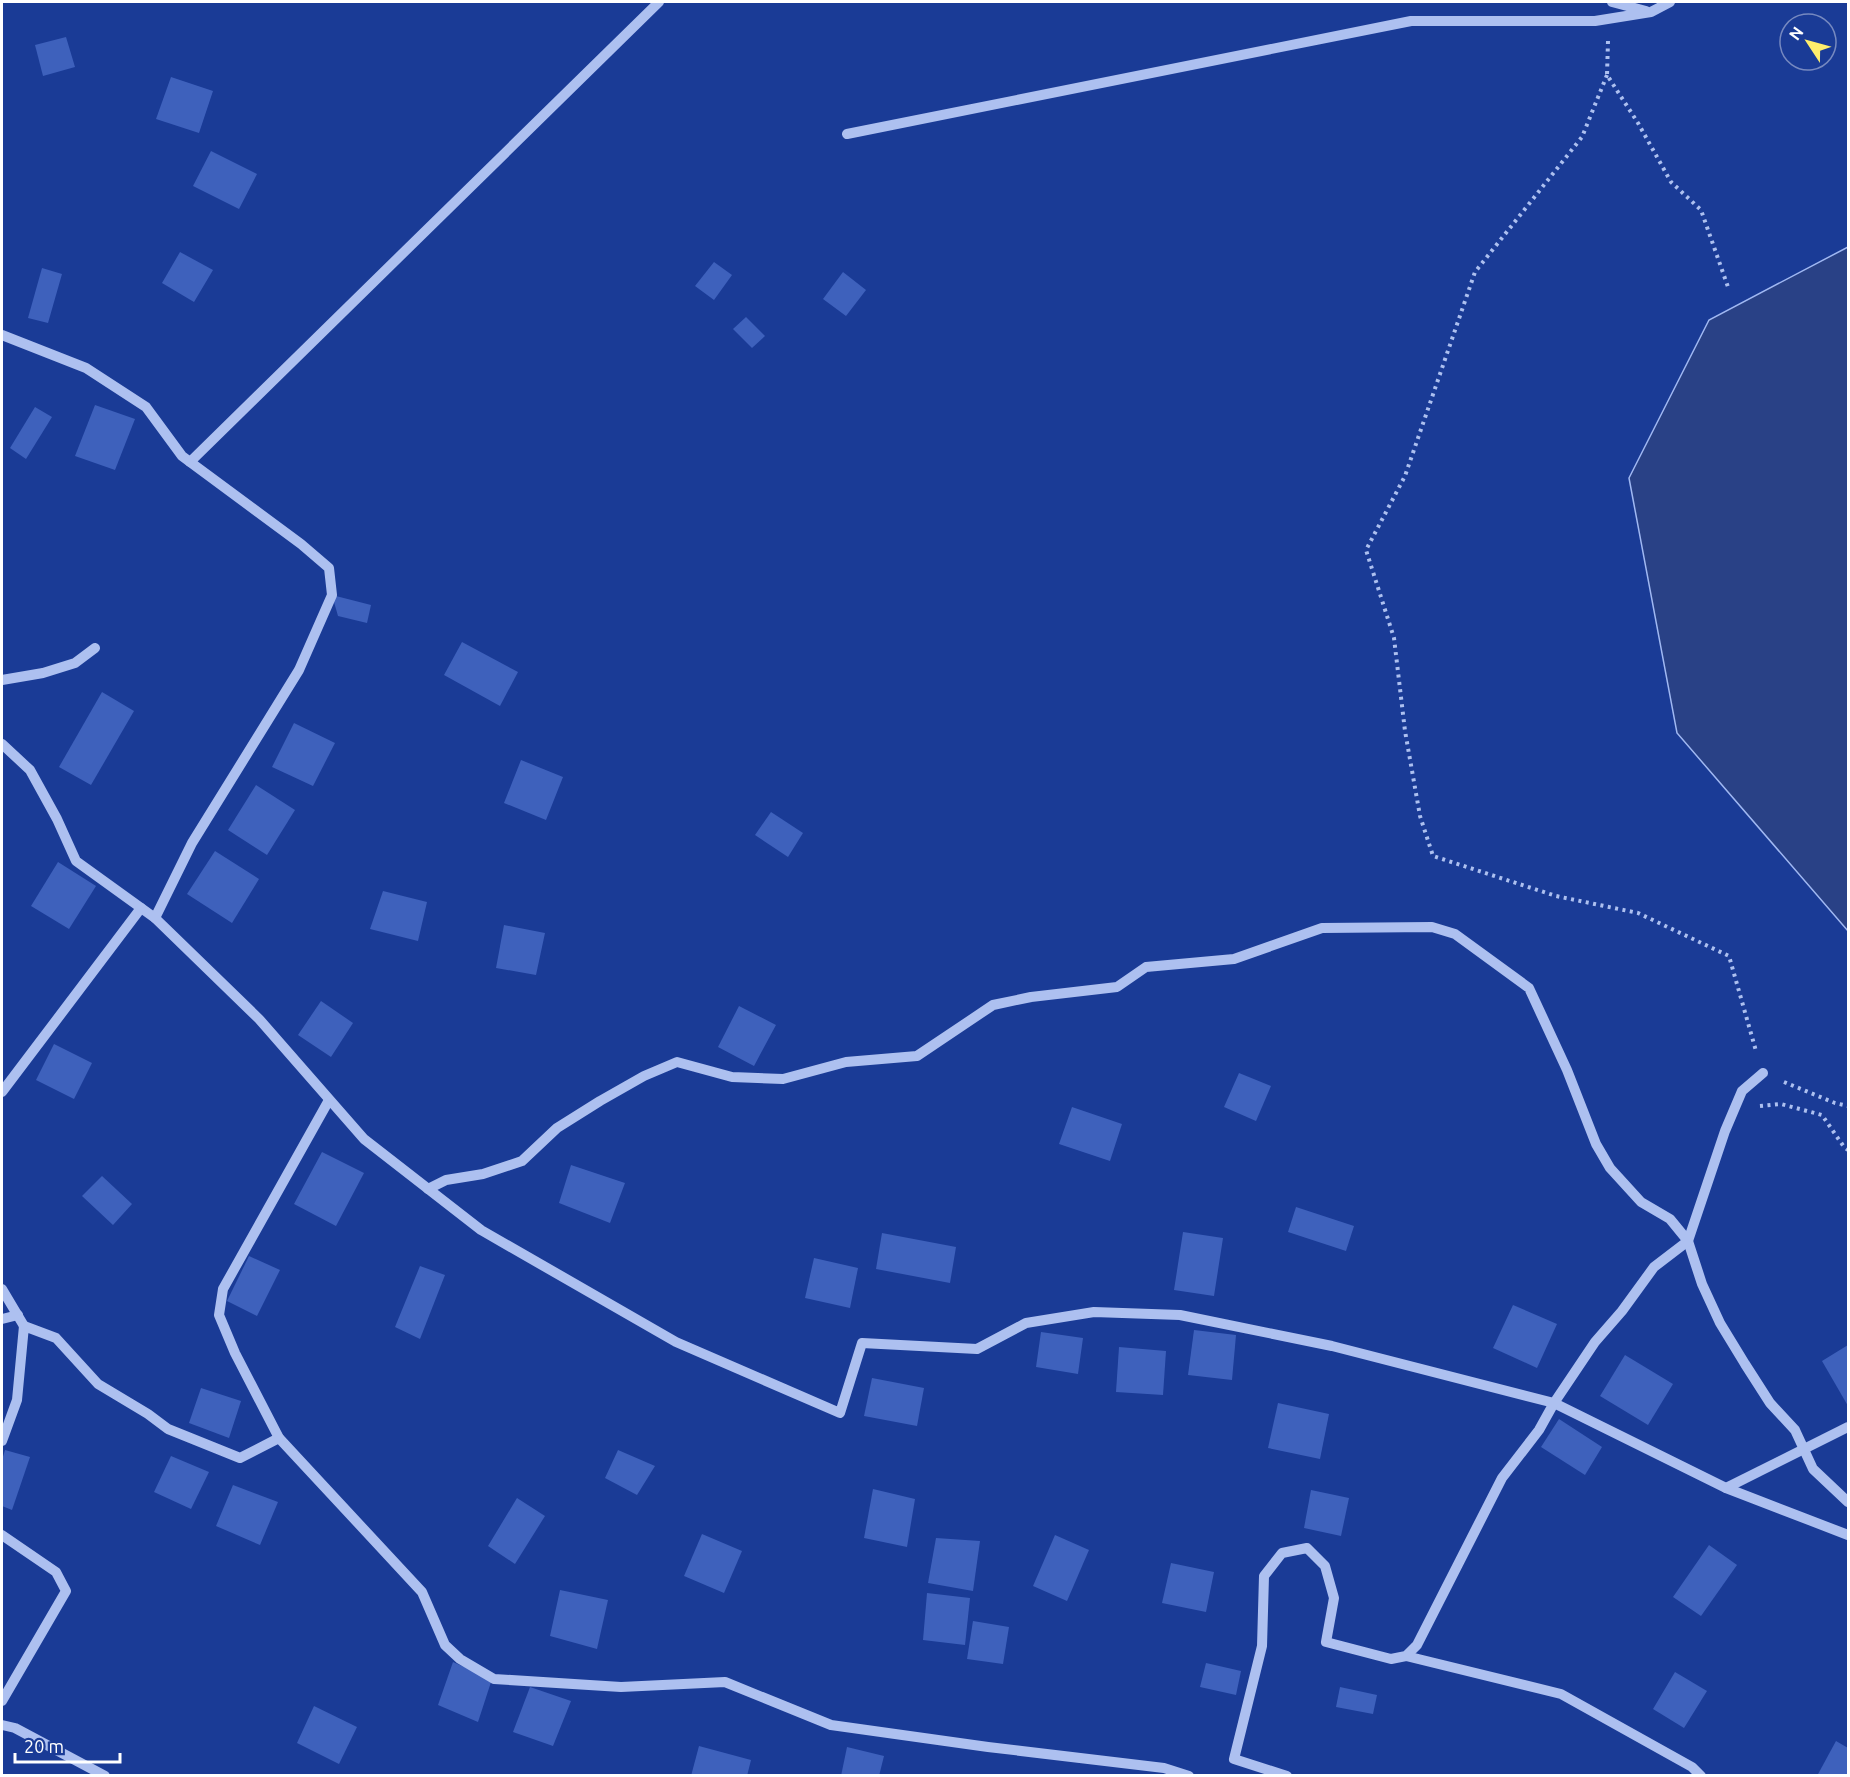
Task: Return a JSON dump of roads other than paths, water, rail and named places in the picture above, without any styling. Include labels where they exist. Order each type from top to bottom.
[{"type":"street","points":[[190,462],[659,2]]},
{"type":"street","points":[[1612,2],[1651,12]]},
{"type":"street","points":[[847,134],[1411,21],[1595,21],[1651,12],[1670,2]]},
{"type":"street","points":[[2,335],[86,368],[146,407],[182,456],[301,544],[329,568],[332,595],[299,670],[192,843],[155,918]]},
{"type":"street","points":[[2,680],[43,673],[75,663],[95,648]]},
{"type":"street","points":[[2,744],[30,770],[57,819],[76,861],[155,918],[259,1019],[364,1139],[481,1230],[676,1342],[840,1413],[862,1343],[977,1349],[1026,1323],[1094,1312],[1180,1315],[1332,1347],[1554,1402],[1726,1488],[1848,1535]]},
{"type":"street","points":[[3,1088],[141,908]]},
{"type":"street","points":[[428,1189],[446,1180],[483,1174],[522,1161],[557,1128],[644,1076],[677,1062],[732,1077],[783,1079],[846,1062],[917,1056],[993,1005],[1031,997],[1117,987],[1146,967],[1234,959],[1322,928],[1432,927],[1455,934],[1529,987],[1567,1070],[1596,1144],[1610,1168],[1641,1202],[1670,1219],[1688,1241],[1702,1284],[1720,1323],[1770,1403],[1795,1430],[1814,1469],[1848,1502]]},
{"type":"street","points":[[1407,1656],[1417,1644],[1503,1478],[1539,1430],[1554,1402],[1595,1341],[1622,1311],[1654,1267],[1688,1241],[1742,1091],[1763,1073]]},
{"type":"street","points":[[329,1100],[223,1289],[219,1315],[235,1353],[279,1438],[422,1592],[445,1645],[460,1659],[494,1679],[621,1688],[725,1682],[831,1725],[1164,1768],[1189,1776]]},
{"type":"street","points":[[2,1289],[24,1326],[17,1400],[2,1441]]},
{"type":"street","points":[[2,1319],[18,1315]]},
{"type":"street","points":[[24,1326],[56,1338],[98,1384],[148,1414],[168,1429],[240,1458],[279,1438]]},
{"type":"street","points":[[1726,1488],[1848,1427]]},
{"type":"street","points":[[2,1534],[56,1572],[66,1591],[2,1701]]},
{"type":"street","points":[[1287,1776],[1234,1760],[1262,1646],[1264,1576],[1282,1553],[1307,1548],[1325,1566],[1334,1598],[1326,1642],[1390,1659],[1407,1656],[1561,1694],[1692,1767],[1701,1776]]},
{"type":"street","points":[[2,1725],[15,1728],[105,1776]]},
{"type":"water","points":[[1848,247],[1848,931],[1677,733],[1629,478],[1709,320]]}]
